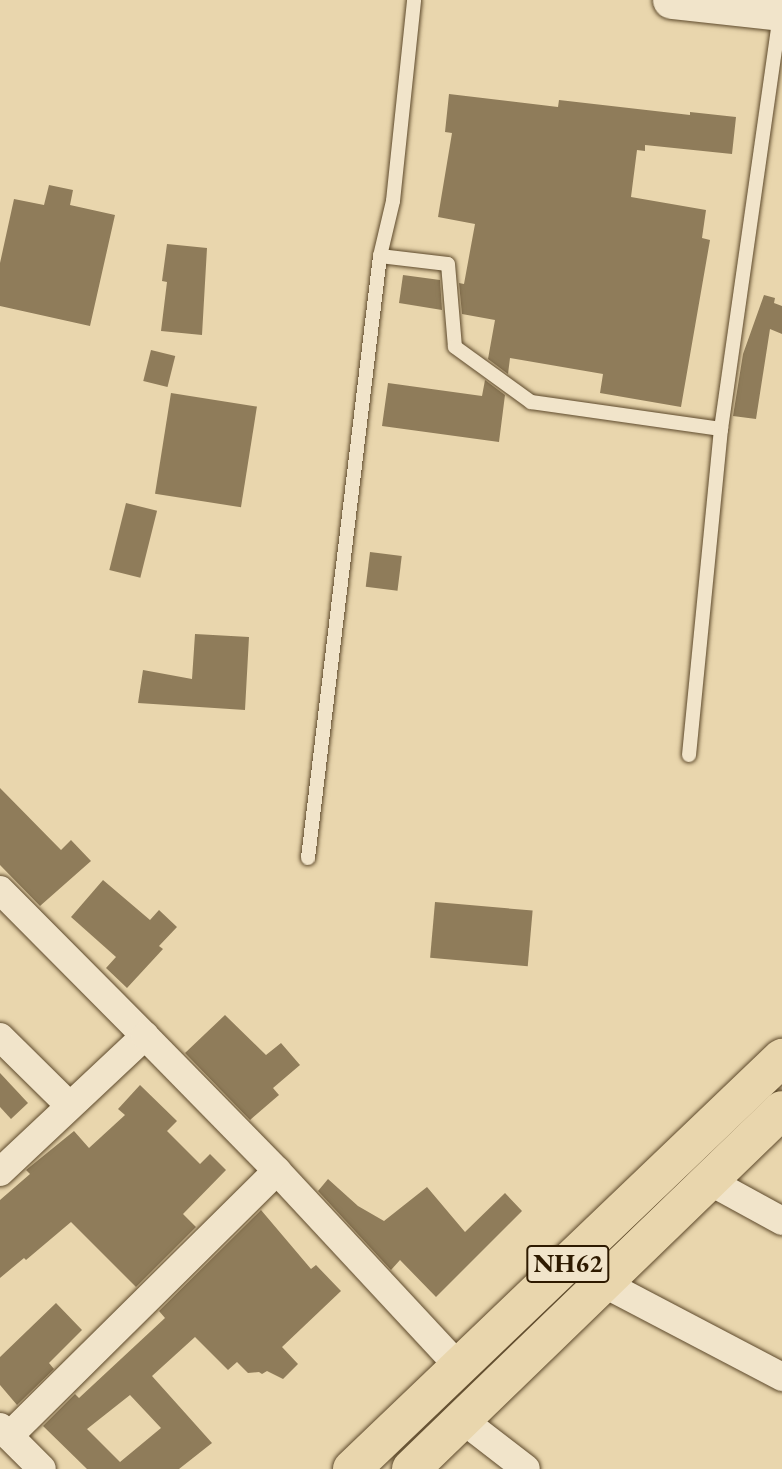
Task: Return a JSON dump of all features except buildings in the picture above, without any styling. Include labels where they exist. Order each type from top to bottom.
[{"type":"highway","name":"NH62","points":[[352,1469],[782,1058]]},
{"type":"highway","name":"NH62","points":[[411,1469],[464,1421],[782,1110]]},
{"type":"street","points":[[672,0],[781,12]]},
{"type":"street","points":[[0,890],[277,1171],[458,1367]]},
{"type":"street","points":[[0,1172],[69,1104],[145,1036]]},
{"type":"street","points":[[0,1037],[69,1104]]},
{"type":"street","points":[[42,1469],[4,1431],[277,1171]]},
{"type":"street","points":[[709,1181],[782,1221]]},
{"type":"street","points":[[604,1284],[782,1377]]},
{"type":"street","points":[[464,1421],[526,1469]]},
{"type":"lane","points":[[308,858],[380,256],[393,201],[414,0]]},
{"type":"lane","points":[[689,755],[721,429],[781,12]]},
{"type":"lane","points":[[380,256],[448,264],[456,347],[531,402],[721,429]]}]
